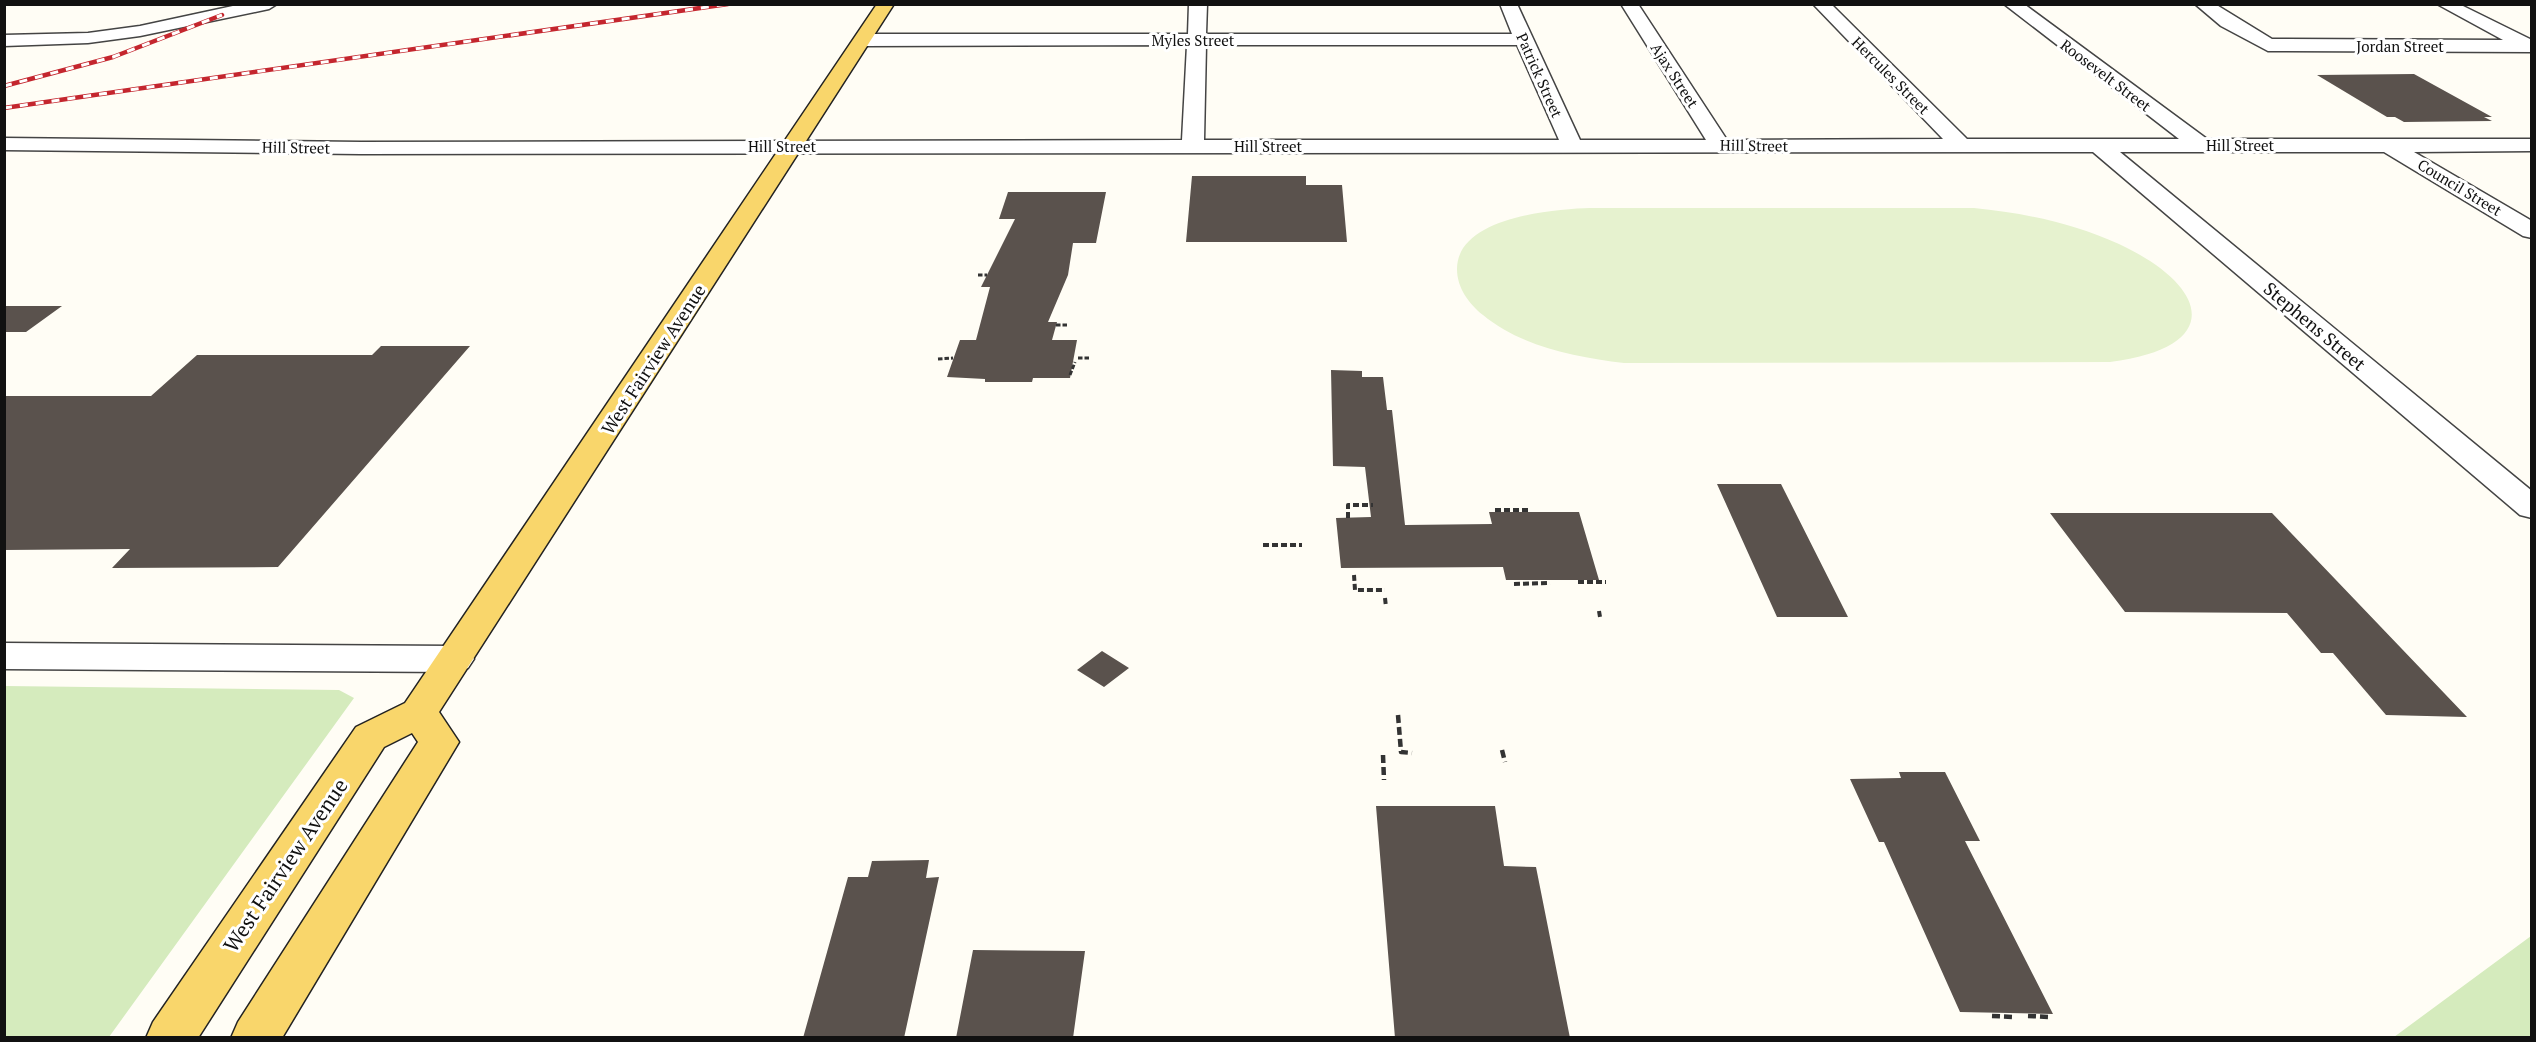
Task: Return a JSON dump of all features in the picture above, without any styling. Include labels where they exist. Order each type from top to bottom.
[{"type":"main road","name":"West Fairview Avenue","points":[[170,1038],[370,737],[419,713],[886,4]]},
{"type":"main road","points":[[255,1038],[439,742],[419,713]]},
{"type":"street","points":[[4,41],[88,38],[140,31],[269,4]]},
{"type":"street","points":[[1193,146],[1198,4]]},
{"type":"street","name":"Patrick Street","points":[[1508,4],[1572,145]]},
{"type":"street","name":"Ajax Street","points":[[1629,4],[1720,145]]},
{"type":"street","name":"Hercules Street","points":[[1821,4],[1961,145]]},
{"type":"street","name":"Roosevelt Street","points":[[2012,4],[2201,145]]},
{"type":"street","name":"Jordan Street","points":[[2203,4],[2228,22],[2268,45],[2531,47]]},
{"type":"street","points":[[2445,4],[2531,47]]},
{"type":"street","name":"Myles Street","points":[[863,40],[1524,39]]},
{"type":"street","name":"Hill Street","points":[[4,144],[361,148],[2532,145]]},
{"type":"street","name":"Stephens Street","points":[[2098,145],[2532,508]]},
{"type":"street","name":"Council Street","points":[[2388,145],[2532,231]]},
{"type":"street","points":[[4,656],[455,659]]},
{"type":"path","points":[[978,275],[987,275]]},
{"type":"path","points":[[1056,325],[1069,325]]},
{"type":"path","points":[[938,359],[953,358]]},
{"type":"path","points":[[1078,358],[1091,358]]},
{"type":"path","points":[[1070,375],[1075,362]]},
{"type":"path","points":[[1348,518],[1348,505],[1373,505]]},
{"type":"path","points":[[1495,510],[1530,510]]},
{"type":"path","points":[[1263,545],[1302,545]]},
{"type":"path","points":[[1354,575],[1355,590],[1384,590]]},
{"type":"path","points":[[1578,582],[1606,582]]},
{"type":"path","points":[[1514,584],[1550,583]]},
{"type":"path","points":[[1385,598],[1386,607]]},
{"type":"path","points":[[1599,611],[1600,617]]},
{"type":"path","points":[[1398,715],[1401,752],[1412,753]]},
{"type":"path","points":[[1502,750],[1505,762]]},
{"type":"path","points":[[1383,755],[1384,780]]},
{"type":"path","points":[[1992,1016],[2014,1017]]},
{"type":"path","points":[[2028,1016],[2050,1017]]},
{"type":"green space","points":[[1590,208],[1974,208],[2011,213],[2084,230],[2119,244],[2149,261],[2172,278],[2186,296],[2192,313],[2188,329],[2173,343],[2147,354],[2110,362],[1624,363],[1568,354],[1532,343],[1498,326],[1469,301],[1459,283],[1457,269],[1461,251],[1473,238],[1490,227],[1510,219],[1532,214]]},
{"type":"green space","points":[[5,686],[339,690],[354,698],[109,1037],[5,1037]]},
{"type":"green space","points":[[2531,936],[2531,1037],[2394,1037]]},
{"type":"building","points":[[2414,74],[2492,117],[2484,117],[2492,121],[2404,122],[2395,117],[2387,117],[2317,75]]},
{"type":"building","points":[[1192,176],[1306,176],[1306,185],[1342,185],[1347,242],[1186,242]]},
{"type":"building","points":[[1008,192],[1106,192],[1096,243],[1073,243],[1068,275],[1048,322],[1057,322],[1052,340],[1077,340],[1070,378],[1033,378],[1032,382],[985,382],[985,379],[947,377],[960,340],[976,340],[990,287],[981,287],[1015,219],[999,219]]},
{"type":"building","points":[[4,306],[62,306],[26,332],[4,332]]},
{"type":"building","points":[[381,346],[470,346],[278,567],[112,568],[130,549],[4,550],[4,396],[151,396],[197,355],[372,355]]},
{"type":"building","points":[[1331,370],[1362,371],[1362,377],[1383,377],[1387,410],[1392,410],[1405,525],[1492,524],[1489,512],[1579,512],[1599,580],[1506,580],[1503,567],[1341,568],[1336,518],[1371,517],[1365,467],[1333,466]]},
{"type":"building","points":[[1717,484],[1781,484],[1848,617],[1777,617]]},
{"type":"building","points":[[2050,513],[2272,513],[2467,717],[2386,715],[2333,653],[2321,653],[2287,613],[2125,612]]},
{"type":"building","points":[[1102,651],[1129,668],[1104,687],[1077,670]]},
{"type":"building","points":[[1899,772],[1945,772],[1980,841],[1965,841],[2053,1014],[1960,1012],[1884,842],[1879,842],[1850,779],[1901,778]]},
{"type":"building","points":[[1376,806],[1495,806],[1504,866],[1536,867],[1570,1038],[1395,1038]]},
{"type":"building","points":[[929,860],[926,878],[939,877],[904,1038],[803,1038],[848,877],[868,877],[872,861]]},
{"type":"building","points":[[973,950],[1085,951],[1073,1038],[956,1038]]},
{"type":"railway","points":[[4,108],[728,4]]},
{"type":"railway","points":[[4,86],[113,57],[222,15]]}]
